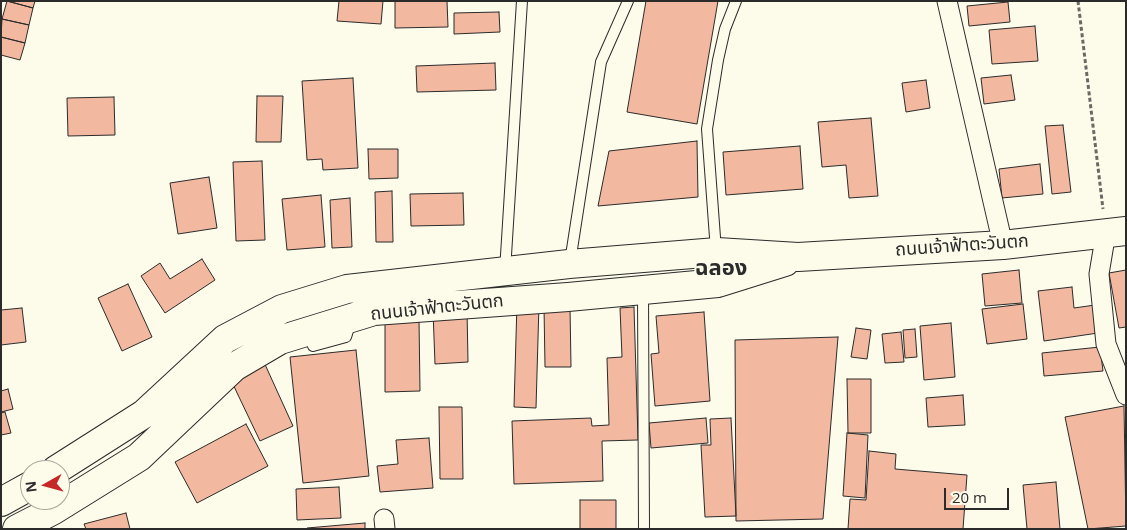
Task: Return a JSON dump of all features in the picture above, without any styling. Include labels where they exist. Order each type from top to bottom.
[{"type":"main road","name":"ถนนเจ้าฟ้าตะวันตก","points":[[70,461],[144,414],[225,339],[282,309],[347,289],[569,264],[716,252],[798,257],[1004,245],[1116,232]]},
{"type":"main road","name":"ถนนเจ้าฟ้าตะวันตก","points":[[17,529],[55,520],[139,457],[234,367],[280,340],[374,311],[568,297],[718,283],[798,257]]},
{"type":"main road","points":[[568,297],[569,264]]},
{"type":"main road","points":[[503,301],[505,272]]},
{"type":"main road","points":[[1,502],[20,492]]},
{"type":"street","points":[[947,1],[1004,245]]},
{"type":"street","points":[[1116,232],[1099,274],[1106,344],[1126,395]]},
{"type":"lane","points":[[505,272],[522,1]]},
{"type":"lane","points":[[569,264],[601,62],[628,1]]},
{"type":"lane","points":[[716,252],[707,129],[718,60],[736,1]]},
{"type":"lane","points":[[643,290],[644,529]]},
{"type":"lane","points":[[313,346],[346,336],[352,318]]},
{"type":"path","points":[[1078,1],[1116,232]]},
{"type":"building","points":[[7,1],[33,8],[29,25],[2,19]]},
{"type":"building","points":[[7,1],[35,1],[33,8]]},
{"type":"building","points":[[339,1],[383,1],[381,24],[337,21]]},
{"type":"building","points":[[395,1],[447,1],[448,27],[395,28]]},
{"type":"building","points":[[646,1],[718,1],[697,124],[627,112]]},
{"type":"building","points":[[1008,2],[1010,22],[969,26],[967,6]]},
{"type":"building","points":[[499,12],[500,32],[454,34],[454,13]]},
{"type":"building","points":[[2,19],[29,25],[25,43],[1,37]]},
{"type":"building","points":[[1035,26],[1038,61],[992,64],[989,30]]},
{"type":"building","points":[[1,37],[25,43],[20,60],[1,55]]},
{"type":"building","points":[[495,63],[496,90],[417,92],[416,66]]},
{"type":"building","points":[[1011,75],[1015,100],[984,104],[981,78]]},
{"type":"building","points":[[353,78],[358,168],[323,170],[322,159],[307,160],[302,81]]},
{"type":"building","points":[[926,80],[930,108],[906,112],[902,83]]},
{"type":"building","points":[[257,96],[283,96],[281,142],[256,142]]},
{"type":"building","points":[[114,97],[115,135],[68,136],[67,98]]},
{"type":"building","points":[[871,118],[878,196],[849,198],[846,165],[822,167],[818,122]]},
{"type":"building","points":[[1063,125],[1071,192],[1052,194],[1045,126]]},
{"type":"building","points":[[697,141],[698,197],[598,206],[609,151]]},
{"type":"building","points":[[800,146],[803,189],[726,195],[723,152]]},
{"type":"building","points":[[368,149],[398,149],[398,178],[369,179]]},
{"type":"building","points":[[262,161],[265,240],[236,241],[233,162]]},
{"type":"building","points":[[1040,164],[1043,194],[1002,198],[999,169]]},
{"type":"building","points":[[209,177],[217,228],[178,234],[170,183]]},
{"type":"building","points":[[392,191],[393,242],[376,242],[375,192]]},
{"type":"building","points":[[463,193],[464,225],[411,226],[410,194]]},
{"type":"building","points":[[321,195],[325,247],[287,250],[282,199]]},
{"type":"building","points":[[350,198],[352,247],[332,248],[330,200]]},
{"type":"building","points":[[202,259],[215,280],[165,313],[141,276],[160,263],[170,279]]},
{"type":"building","points":[[1019,270],[1022,303],[985,306],[982,274]]},
{"type":"building","points":[[1126,270],[1126,327],[1119,328],[1109,273]]},
{"type":"building","points":[[128,284],[152,337],[122,351],[98,298]]},
{"type":"building","points":[[1072,287],[1074,308],[1095,305],[1098,333],[1044,341],[1038,291]]},
{"type":"building","points":[[517,303],[539,304],[536,408],[514,407]]},
{"type":"building","points":[[1023,304],[1027,339],[987,344],[982,309]]},
{"type":"building","points":[[570,306],[571,367],[545,367],[544,307]]},
{"type":"building","points":[[634,307],[638,440],[602,441],[603,481],[514,484],[512,421],[591,418],[592,426],[609,425],[607,358],[622,357],[620,308]]},
{"type":"building","points":[[22,308],[26,342],[1,345],[1,310]]},
{"type":"building","points":[[467,309],[468,362],[435,364],[433,311]]},
{"type":"building","points":[[704,312],[710,401],[655,406],[651,354],[659,353],[656,316]]},
{"type":"building","points":[[419,319],[420,391],[385,392],[385,320]]},
{"type":"building","points":[[951,323],[955,377],[924,380],[920,326]]},
{"type":"building","points":[[856,328],[871,330],[867,359],[851,357]]},
{"type":"building","points":[[915,329],[917,357],[905,358],[903,330]]},
{"type":"building","points":[[901,332],[904,362],[885,363],[882,334]]},
{"type":"building","points":[[838,337],[823,519],[736,521],[735,340]]},
{"type":"building","points":[[1100,347],[1103,371],[1044,376],[1042,353]]},
{"type":"building","points":[[356,350],[369,476],[303,483],[290,357]]},
{"type":"building","points":[[263,360],[293,426],[260,441],[229,376]]},
{"type":"building","points":[[847,379],[871,379],[871,433],[848,433]]},
{"type":"building","points":[[8,389],[13,409],[1,412],[1,391]]},
{"type":"building","points":[[963,395],[965,425],[928,427],[926,398]]},
{"type":"building","points":[[1124,406],[1126,526],[1088,529],[1065,417]]},
{"type":"building","points":[[439,407],[462,407],[463,479],[440,479]]},
{"type":"building","points":[[5,412],[11,433],[1,435],[1,413]]},
{"type":"building","points":[[706,418],[708,443],[651,448],[649,423]]},
{"type":"building","points":[[731,418],[736,516],[705,517],[701,445],[711,445],[710,419]]},
{"type":"building","points":[[246,424],[268,466],[197,503],[175,462]]},
{"type":"building","points":[[847,433],[868,435],[865,498],[843,496]]},
{"type":"building","points":[[429,438],[433,488],[380,492],[377,466],[398,464],[396,440]]},
{"type":"building","points":[[869,451],[896,454],[895,469],[967,475],[963,529],[848,529],[850,499],[866,500]]},
{"type":"building","points":[[1056,482],[1060,529],[1027,529],[1023,485]]},
{"type":"building","points":[[339,487],[341,518],[297,520],[296,489]]},
{"type":"building","points":[[580,500],[616,500],[616,529],[580,529]]},
{"type":"building","points":[[126,513],[130,529],[86,529],[84,524]]},
{"type":"building","points":[[365,523],[365,529],[307,529],[307,528]]},
{"type":"district","name":"ฉลอง","points":[[721,269]]}]
